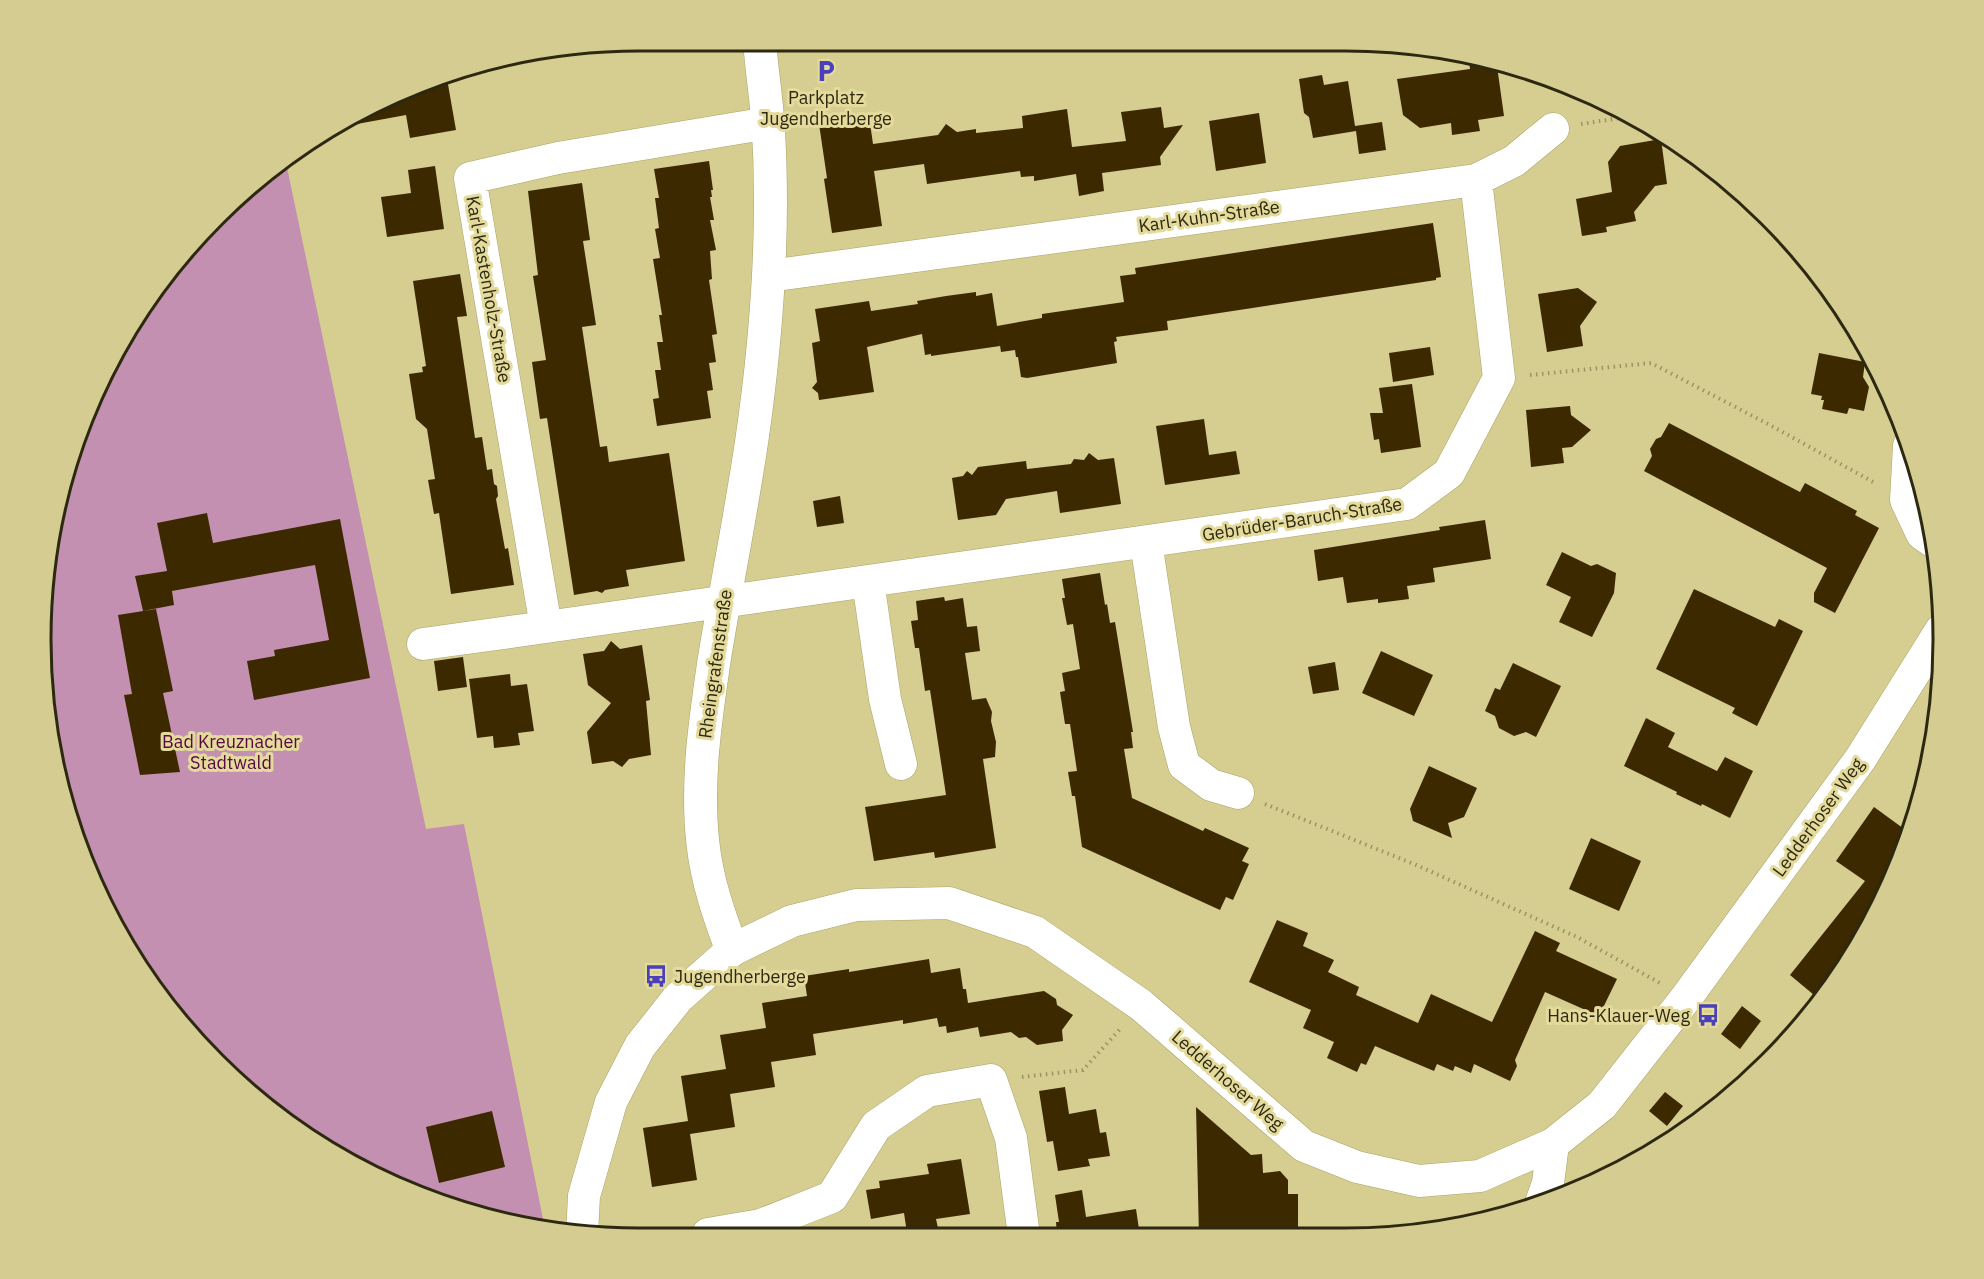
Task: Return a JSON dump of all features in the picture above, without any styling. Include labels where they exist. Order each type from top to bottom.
[{"type":"street","name":"Rheingrafenstraße","points":[[732,950],[713,898],[703,845],[700,796],[703,732],[752,440],[763,357],[769,276],[768,123],[761,51]]},
{"type":"street","name":"Karl-Kastenholz-Straße","points":[[546,627],[470,178],[558,158],[768,123]]},
{"type":"street","name":"Karl-Kuhn-Straße","points":[[769,276],[1476,180],[1514,161],[1553,129]]},
{"type":"street","points":[[1476,180],[1499,378]]},
{"type":"street","name":"Gebrüder-Baruch-Straße","points":[[724,600],[1407,504],[1449,473],[1499,378]]},
{"type":"street","points":[[1908,469],[1906,500],[1924,535]]},
{"type":"street","points":[[1146,542],[1174,727],[1184,765],[1210,784],[1238,793]]},
{"type":"street","points":[[868,581],[885,699],[901,764]]},
{"type":"street","points":[[423,644],[724,600]]},
{"type":"street","name":"Ledderhoser Weg","points":[[732,950],[792,921],[856,905],[949,903],[1035,932],[1141,1005],[1304,1146],[1357,1167],[1419,1180],[1479,1176],[1553,1144],[1602,1105],[1686,998],[1861,758],[1933,643]]},
{"type":"street","points":[[582,1225],[584,1196],[611,1102],[640,1046],[678,998],[732,950]]},
{"type":"street","points":[[743,1228],[760,1225],[832,1197],[876,1126],[927,1091],[991,1080],[1011,1138],[1023,1228]]},
{"type":"street","points":[[1545,1193],[1553,1144]]},
{"type":"path","points":[[1553,129],[1618,119]]},
{"type":"path","points":[[1499,378],[1651,363],[1768,423],[1906,500]]},
{"type":"path","points":[[1238,793],[1414,864],[1566,932],[1686,998]]},
{"type":"path","points":[[991,1080],[1083,1070],[1141,1005]]},
{"type":"green space","name":"Bad Kreuznacher Stadtwald","points":[[287,169],[426,829],[464,824],[543,1220],[487,1208],[450,1197],[379,1167],[313,1129],[251,1082],[197,1028],[150,966],[130,934],[96,865],[71,792],[62,754],[52,678],[52,601],[62,525],[82,450],[112,379],[130,345],[173,281],[223,223]]},
{"type":"building","points":[[1470,65],[1498,71],[1504,116],[1478,120],[1480,131],[1452,135],[1451,123],[1420,128],[1403,115],[1397,79],[1470,69]]},
{"type":"building","points":[[1322,75],[1324,85],[1348,81],[1355,126],[1382,122],[1386,150],[1359,154],[1356,131],[1313,138],[1309,117],[1304,113],[1299,79]]},
{"type":"building","points":[[448,83],[456,130],[410,138],[406,115],[357,124],[414,96]]},
{"type":"building","points":[[1161,107],[1164,128],[1183,125],[1160,157],[1161,165],[1102,173],[1104,191],[1079,196],[1076,174],[1034,181],[1034,176],[1021,177],[1020,171],[927,184],[924,164],[874,171],[882,226],[832,233],[819,124],[869,116],[873,144],[938,135],[946,124],[957,132],[976,129],[976,133],[1023,128],[1022,116],[1067,109],[1072,147],[1126,141],[1121,112]]},
{"type":"building","points":[[1259,113],[1266,163],[1216,171],[1209,121]]},
{"type":"building","points":[[1655,140],[1662,144],[1667,184],[1655,186],[1634,212],[1636,221],[1606,227],[1607,232],[1582,236],[1576,199],[1612,192],[1608,162],[1620,146]]},
{"type":"building","points":[[709,161],[713,190],[711,190],[712,197],[710,197],[714,220],[710,220],[716,250],[710,251],[712,279],[709,280],[717,334],[712,335],[716,362],[709,363],[713,390],[707,391],[711,418],[657,426],[653,399],[659,398],[655,370],[661,370],[657,342],[663,342],[659,315],[662,315],[653,259],[660,258],[655,229],[659,228],[655,198],[659,198],[654,169]]},
{"type":"building","points":[[435,166],[444,229],[387,237],[381,197],[411,193],[408,170]]},
{"type":"building","points":[[582,183],[590,240],[583,241],[596,325],[582,327],[600,447],[607,446],[609,462],[669,453],[685,561],[626,570],[629,586],[605,590],[602,593],[597,591],[574,595],[547,418],[540,419],[532,362],[546,360],[533,276],[538,275],[528,191]]},
{"type":"building","points":[[1433,223],[1441,277],[1436,280],[1167,321],[1168,330],[1116,337],[1117,341],[1114,342],[1117,363],[1027,378],[1021,377],[1015,350],[1001,352],[999,339],[1000,346],[931,356],[931,354],[925,355],[922,334],[867,347],[874,392],[819,400],[818,393],[812,388],[817,382],[812,343],[820,341],[815,309],[869,301],[871,311],[918,304],[917,301],[946,296],[976,292],[976,296],[992,293],[997,326],[1042,318],[1042,314],[1124,302],[1120,276],[1136,274],[1135,268]]},
{"type":"building","points":[[460,274],[467,316],[457,317],[475,438],[482,437],[487,470],[492,469],[494,484],[497,486],[496,499],[514,585],[451,594],[439,513],[434,514],[428,480],[435,479],[427,429],[416,419],[409,374],[423,372],[422,367],[426,366],[413,281]]},
{"type":"building","points":[[1578,288],[1597,302],[1580,326],[1583,346],[1547,352],[1538,294]]},
{"type":"building","points":[[1430,347],[1434,375],[1393,382],[1389,353]]},
{"type":"building","points":[[1819,353],[1863,362],[1863,377],[1869,387],[1864,411],[1849,408],[1847,414],[1822,409],[1824,400],[1821,400],[1822,396],[1811,394]]},
{"type":"building","points":[[1412,384],[1421,447],[1381,453],[1379,439],[1374,440],[1370,413],[1383,413],[1379,388]]},
{"type":"building","points":[[1570,406],[1571,415],[1591,430],[1572,447],[1562,448],[1564,463],[1531,467],[1526,410]]},
{"type":"building","points":[[1204,419],[1209,455],[1236,451],[1240,474],[1165,485],[1156,426]]},
{"type":"building","points":[[1669,423],[1800,492],[1805,483],[1857,511],[1855,515],[1879,528],[1835,613],[1814,602],[1814,593],[1827,568],[1644,471],[1652,456],[1650,449],[1656,439],[1661,437]]},
{"type":"building","points":[[1089,453],[1098,460],[1114,458],[1121,504],[1060,513],[1057,491],[1006,499],[996,515],[958,520],[952,478],[963,476],[967,471],[972,475],[978,467],[1026,461],[1027,469],[1071,464],[1074,459],[1084,460]]},
{"type":"building","points":[[840,496],[844,523],[817,527],[813,501]]},
{"type":"building","points":[[207,513],[213,543],[340,519],[370,678],[254,700],[247,661],[275,656],[274,650],[329,640],[315,565],[172,591],[174,605],[143,611],[135,576],[167,571],[157,523]]},
{"type":"building","points":[[1485,520],[1491,559],[1433,568],[1435,582],[1407,586],[1409,599],[1378,603],[1378,599],[1347,603],[1343,577],[1318,581],[1314,550],[1440,530],[1439,527]]},
{"type":"building","points":[[1562,552],[1591,566],[1597,564],[1616,573],[1614,593],[1592,637],[1559,622],[1571,597],[1546,585]]},
{"type":"building","points":[[1100,573],[1110,623],[1115,622],[1133,732],[1131,732],[1133,748],[1124,749],[1132,798],[1203,831],[1205,828],[1249,848],[1242,861],[1249,864],[1233,900],[1226,897],[1220,910],[1082,847],[1075,796],[1072,796],[1068,772],[1077,771],[1070,724],[1065,724],[1060,692],[1065,691],[1062,673],[1080,669],[1073,624],[1067,625],[1062,598],[1065,598],[1062,579]]},
{"type":"building","points":[[1694,589],[1775,627],[1779,619],[1803,631],[1757,726],[1732,713],[1735,708],[1656,669]]},
{"type":"building","points":[[944,597],[945,601],[963,598],[967,627],[977,626],[980,651],[965,653],[972,700],[986,698],[992,712],[991,721],[996,742],[995,757],[983,759],[996,848],[935,858],[934,852],[874,861],[865,807],[946,795],[930,690],[925,691],[919,648],[915,648],[911,621],[918,620],[916,601]]},
{"type":"building","points":[[156,609],[173,691],[163,693],[180,772],[140,775],[124,695],[132,694],[118,615]]},
{"type":"building","points":[[611,641],[620,649],[642,645],[650,700],[646,701],[651,755],[629,759],[622,767],[613,761],[592,764],[587,732],[611,703],[588,685],[583,654],[604,651]]},
{"type":"building","points":[[1381,651],[1433,675],[1414,716],[1362,693]]},
{"type":"building","points":[[463,657],[467,687],[438,691],[434,661]]},
{"type":"building","points":[[1335,662],[1339,690],[1313,694],[1308,667]]},
{"type":"building","points":[[1513,663],[1561,686],[1536,737],[1526,732],[1514,736],[1499,728],[1495,716],[1485,711],[1495,688],[1500,690]]},
{"type":"building","points":[[510,674],[511,686],[527,684],[534,731],[518,733],[520,745],[494,748],[493,736],[477,738],[469,679]]},
{"type":"building","points":[[1646,718],[1675,733],[1668,747],[1717,771],[1725,757],[1753,771],[1730,818],[1676,794],[1677,792],[1624,766]]},
{"type":"building","points":[[1429,766],[1477,788],[1464,817],[1448,823],[1452,838],[1413,821],[1410,809]]},
{"type":"building","points":[[1874,807],[1902,828],[1888,865],[1854,934],[1813,995],[1790,975],[1865,881],[1836,861]]},
{"type":"building","points":[[1591,838],[1641,861],[1619,911],[1569,889]]},
{"type":"building","points":[[1277,920],[1308,933],[1303,946],[1334,960],[1328,972],[1359,987],[1356,995],[1418,1023],[1431,994],[1492,1022],[1535,931],[1560,943],[1556,951],[1617,979],[1599,1016],[1545,992],[1515,1060],[1517,1066],[1510,1081],[1474,1064],[1471,1073],[1455,1066],[1453,1071],[1437,1064],[1434,1071],[1375,1046],[1366,1065],[1361,1063],[1357,1072],[1327,1058],[1334,1042],[1303,1028],[1311,1010],[1249,982]]},
{"type":"building","points":[[929,959],[931,973],[960,968],[968,1003],[1044,991],[1056,999],[1057,1005],[1073,1015],[1062,1030],[1063,1041],[1037,1045],[1026,1037],[1019,1038],[1011,1032],[980,1037],[978,1027],[947,1033],[946,1026],[939,1027],[937,1018],[903,1024],[903,1020],[813,1034],[816,1055],[771,1062],[775,1087],[730,1094],[735,1127],[690,1134],[697,1180],[652,1187],[643,1128],[688,1121],[681,1076],[726,1069],[720,1035],[766,1028],[762,1003],[807,996],[804,976],[849,969],[849,972]]},
{"type":"building","points":[[1742,1006],[1761,1021],[1740,1049],[1721,1034]]},
{"type":"building","points":[[1065,1087],[1069,1114],[1096,1109],[1100,1133],[1106,1132],[1110,1156],[1088,1159],[1090,1166],[1058,1171],[1053,1141],[1047,1142],[1039,1091]]},
{"type":"building","points":[[1665,1092],[1683,1106],[1667,1126],[1649,1111]]},
{"type":"building","points":[[1196,1107],[1251,1155],[1262,1154],[1263,1173],[1280,1171],[1288,1180],[1288,1194],[1298,1194],[1298,1228],[1199,1228]]},
{"type":"building","points":[[492,1111],[505,1167],[439,1183],[426,1127]]},
{"type":"building","points":[[961,1159],[970,1214],[936,1219],[938,1228],[906,1228],[904,1213],[871,1219],[866,1190],[880,1188],[879,1181],[929,1174],[927,1164]]},
{"type":"building","points":[[1082,1190],[1086,1217],[1136,1209],[1139,1228],[1056,1228],[1056,1222],[1059,1222],[1055,1195]]},
{"type":"place","name":"Parkplatz Jugendherberge","points":[[826,71]]},
{"type":"place","name":"Jugendherberge","points":[[656,976]]},
{"type":"place","name":"Hans-Klauer-Weg","points":[[1708,1015]]}]
